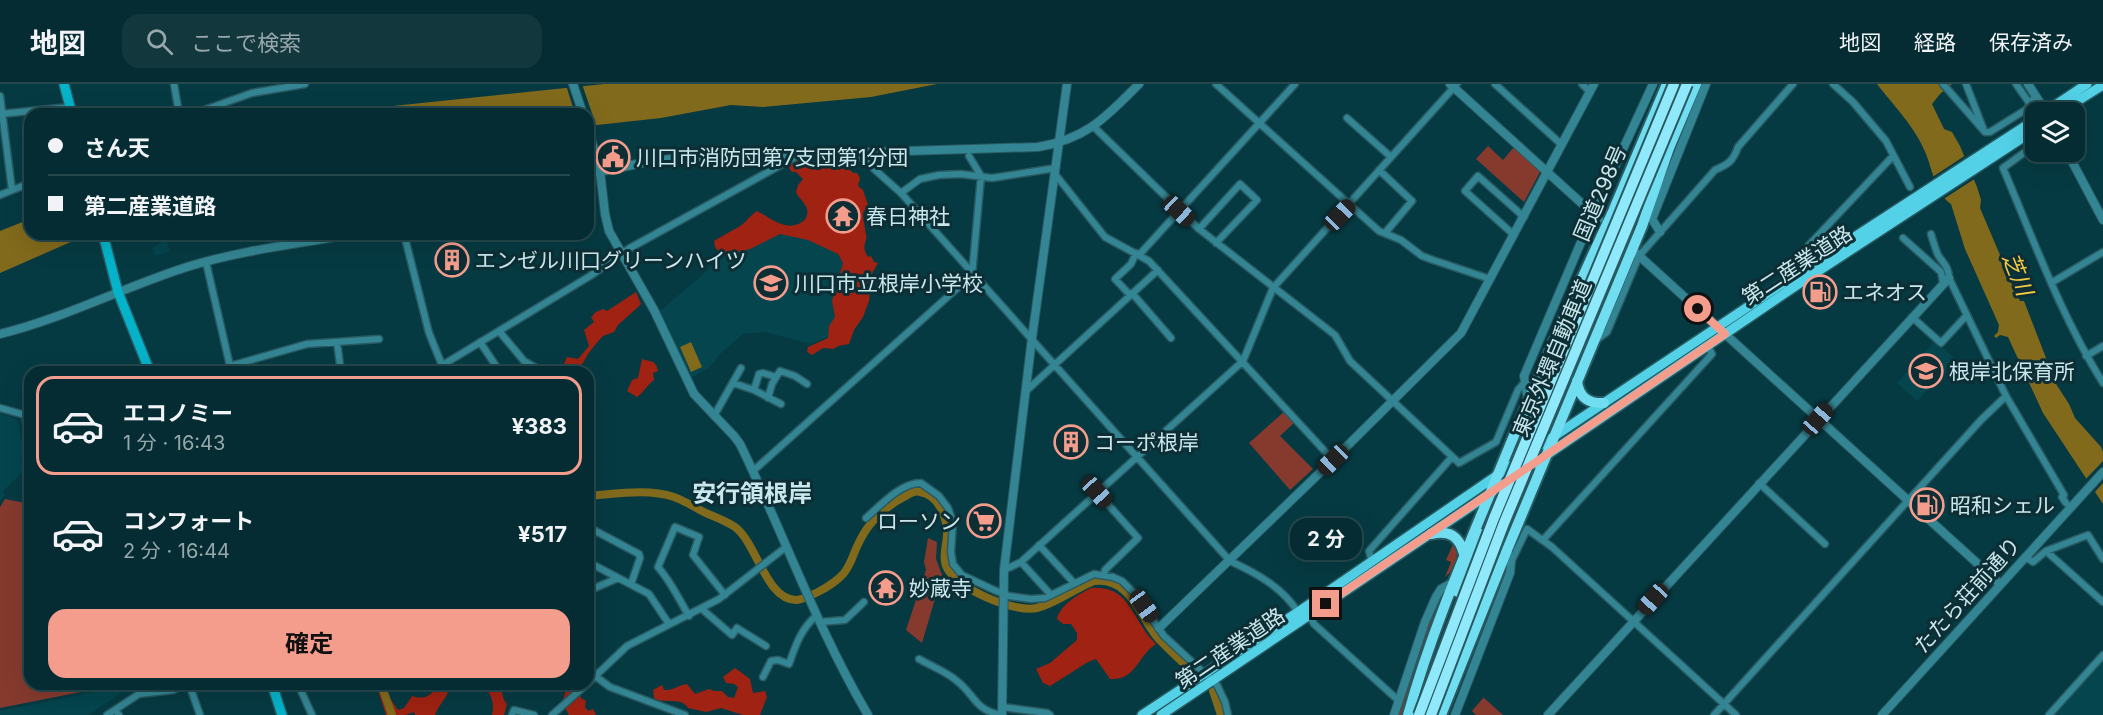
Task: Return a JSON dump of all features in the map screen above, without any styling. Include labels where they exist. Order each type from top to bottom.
[{"type":"highway","name":"国道298号","points":[[1542,384],[1667,84]]},
{"type":"highway","name":"東京外環自動車道","points":[[1419,715],[1494,518],[1674,84]]},
{"type":"highway","name":"東京外環自動車道","points":[[1431,715],[1504,523],[1687,84]]},
{"type":"highway","points":[[1440,715],[1546,455],[1573,382],[1696,84]]},
{"type":"highway","points":[[1573,382],[1593,342],[1642,226],[1671,142]]},
{"type":"highway","points":[[1409,715],[1415,690],[1464,554],[1568,307],[1617,202]]},
{"type":"highway","points":[[1573,382],[1585,399],[1596,404],[1604,403]]},
{"type":"highway","points":[[1440,715],[1511,524]]},
{"type":"highway","points":[[1431,534],[1441,532],[1452,535],[1461,545],[1464,554]]},
{"type":"highway","points":[[1409,715],[1482,534]]},
{"type":"main road","points":[[64,84],[70,108]]},
{"type":"main road","points":[[2060,102],[2087,84]]},
{"type":"main road","points":[[2076,102],[2103,85]]},
{"type":"main road","name":"第二産業道路","points":[[1142,715],[1298,612],[1604,403],[1721,331],[2025,129]]},
{"type":"main road","name":"第二産業道路","points":[[1161,715],[1708,346],[1721,331],[1814,264],[1925,194]]},
{"type":"main road","points":[[104,240],[114,281],[148,366]]},
{"type":"main road","points":[[274,690],[282,715]]},
{"type":"main road","points":[[1133,715],[1159,703]]},
{"type":"main road","points":[[1166,715],[1178,704]]},
{"type":"street","points":[[174,84],[178,108]]},
{"type":"street","points":[[210,108],[252,93],[305,84]]},
{"type":"street","points":[[573,84],[581,108]]},
{"type":"street","points":[[1002,712],[1004,570],[1032,338],[1067,84]]},
{"type":"street","points":[[594,172],[679,158],[1023,148],[1060,142],[1094,127],[1139,84]]},
{"type":"street","points":[[1216,84],[1379,231],[1401,240],[1422,256],[1490,279]]},
{"type":"street","points":[[1172,338],[1115,279],[1295,84]]},
{"type":"street","points":[[1495,84],[1562,145]]},
{"type":"street","points":[[1159,628],[1461,333],[1592,88],[1582,84]]},
{"type":"street","points":[[1529,402],[1524,376],[1653,84]]},
{"type":"street","points":[[1660,232],[1652,219],[1706,84]]},
{"type":"street","points":[[1593,342],[1607,332],[1637,254],[1660,232],[1715,170],[1729,164],[1734,159],[1738,147],[1793,84]]},
{"type":"street","points":[[1833,84],[1853,102],[1879,133],[1910,187]]},
{"type":"street","points":[[1965,84],[1985,132]]},
{"type":"street","points":[[2016,84],[2029,102]]},
{"type":"street","points":[[2028,84],[2039,102]]},
{"type":"street","points":[[1004,570],[1021,562],[1242,361],[1273,288],[1454,85],[1596,216]]},
{"type":"street","points":[[1946,87],[1985,132]]},
{"type":"street","points":[[0,96],[12,190]]},
{"type":"street","points":[[2031,102],[2035,96]]},
{"type":"street","points":[[1985,132],[1990,132],[2025,110]]},
{"type":"street","points":[[2,114],[24,113]]},
{"type":"street","points":[[1347,118],[1391,157]]},
{"type":"street","points":[[1094,127],[1199,229],[1335,335],[1350,361],[1459,463],[1496,442],[1518,390],[1524,383]]},
{"type":"street","points":[[594,147],[600,171],[606,222],[654,310],[688,384],[701,404],[734,436],[753,471],[808,597],[851,686],[868,715]]},
{"type":"street","points":[[855,152],[901,193],[1230,561],[1256,573],[1272,584],[1294,605],[1298,612]]},
{"type":"street","points":[[2025,152],[2003,168],[2051,284],[2086,356],[2103,383]]},
{"type":"street","points":[[440,366],[590,276],[621,253],[802,153]]},
{"type":"street","points":[[753,471],[972,275],[981,176],[969,156]]},
{"type":"street","points":[[1814,264],[1808,252],[1809,245],[1893,156]]},
{"type":"street","points":[[2072,162],[2103,220]]},
{"type":"street","points":[[1380,170],[1412,201],[1385,233]]},
{"type":"street","points":[[901,193],[920,180],[939,175],[961,174],[992,178],[1056,171]]},
{"type":"street","points":[[1056,171],[1106,237],[1149,261],[1333,460]]},
{"type":"street","points":[[1514,235],[1465,190],[1478,176],[1524,217]]},
{"type":"street","points":[[1199,229],[1240,184],[1257,200],[1216,243]]},
{"type":"street","points":[[0,195],[24,185]]},
{"type":"street","points":[[1548,715],[1946,280],[1949,273],[1944,260],[1939,258],[1930,234]]},
{"type":"street","points":[[1903,238],[1941,272],[1946,280],[2006,396],[2064,495],[2062,497],[2066,503]]},
{"type":"street","points":[[0,334],[206,262],[264,248],[314,240]]},
{"type":"street","points":[[406,240],[429,333],[442,364]]},
{"type":"street","points":[[2051,284],[2103,252]]},
{"type":"street","points":[[1637,254],[2000,584]]},
{"type":"street","points":[[206,262],[230,366],[307,344],[379,339]]},
{"type":"street","points":[[1026,391],[1158,270]]},
{"type":"street","points":[[1912,317],[1941,343],[1966,315]]},
{"type":"street","points":[[499,331],[524,362],[532,366]]},
{"type":"street","points":[[338,342],[340,366]]},
{"type":"street","points":[[480,342],[495,366]]},
{"type":"street","points":[[1543,540],[1712,354],[1708,346]]},
{"type":"street","points":[[2086,356],[2103,346]]},
{"type":"street","points":[[714,416],[741,368]]},
{"type":"street","points":[[768,398],[780,371],[795,376],[807,384]]},
{"type":"street","points":[[754,390],[759,375],[763,373],[776,377]]},
{"type":"street","points":[[733,382],[781,404]]},
{"type":"street","points":[[1714,715],[2006,396]]},
{"type":"street","points":[[0,408],[24,413]]},
{"type":"street","points":[[1372,562],[1369,551],[1452,457]]},
{"type":"street","name":"たたら荘前通り","points":[[1882,715],[2103,472]]},
{"type":"street","points":[[866,518],[902,488],[912,483],[921,483],[939,496],[951,515],[954,531],[951,552],[953,564],[957,570],[1003,596],[1031,599],[1051,595],[1094,574],[1113,577],[1128,586],[1178,650],[1221,691],[1228,715]]},
{"type":"street","points":[[1759,483],[1825,544]]},
{"type":"street","points":[[1097,492],[1138,538],[1105,570],[1104,575]]},
{"type":"street","points":[[689,616],[670,580],[658,567],[675,527],[699,537],[693,555],[725,595]]},
{"type":"street","points":[[1455,715],[1510,573],[1511,562],[1527,529],[1543,540],[1736,715]]},
{"type":"street","points":[[594,530],[639,555],[631,584]]},
{"type":"street","points":[[2025,557],[2033,562],[2046,550],[2088,535],[2103,560]]},
{"type":"street","points":[[1039,544],[1074,583]]},
{"type":"street","points":[[685,715],[610,687],[595,676],[627,646],[689,616],[725,595],[786,547]]},
{"type":"street","points":[[1507,550],[1511,562]]},
{"type":"street","points":[[2046,550],[2103,602]]},
{"type":"street","points":[[1021,562],[1051,595]]},
{"type":"street","points":[[594,565],[649,594],[669,624]]},
{"type":"street","points":[[594,588],[618,578]]},
{"type":"street","points":[[1395,715],[1425,622],[1436,597],[1441,589],[1454,582]]},
{"type":"street","points":[[763,677],[771,661],[778,660],[789,664],[800,634],[806,625],[819,619],[845,620],[864,602]]},
{"type":"street","points":[[702,609],[732,635],[737,628],[766,646]]},
{"type":"street","points":[[1309,615],[1314,624],[1399,701]]},
{"type":"street","points":[[2049,715],[2103,655]]},
{"type":"street","points":[[919,659],[957,681],[981,707],[989,712],[1047,713],[1050,715]]},
{"type":"street","points":[[107,715],[139,694],[173,690]]},
{"type":"street","points":[[191,690],[200,715]]},
{"type":"street","points":[[301,690],[312,715]]},
{"type":"street","points":[[552,715],[579,690]]},
{"type":"street","points":[[512,715],[514,710],[534,715]]},
{"type":"shaded area","points":[[604,84],[937,84],[871,97],[763,107],[731,105],[661,118],[594,125],[594,108],[374,108]]},
{"type":"shaded area","points":[[1877,84],[1952,84],[1932,104],[1944,129],[1952,132],[1960,146],[1977,187],[1981,200],[1980,208],[2000,260],[2020,301],[2024,301],[2056,384],[2075,418],[2101,447],[2103,452],[2103,504],[2043,413],[2008,337],[2000,335],[1996,338],[1994,336],[1998,332],[1999,325],[1965,249],[1951,204],[1938,188],[1917,135]]},
{"type":"shaded area","points":[[1488,146],[1503,160],[1514,147],[1540,172],[1524,202],[1476,159]]},
{"type":"shaded area","points":[[801,159],[809,167],[849,169],[857,173],[860,178],[858,186],[863,190],[868,205],[863,213],[866,237],[864,246],[868,257],[871,256],[874,262],[878,263],[870,277],[874,282],[870,287],[869,301],[849,344],[833,349],[823,348],[812,355],[807,352],[808,347],[828,338],[829,326],[835,317],[832,301],[843,263],[838,254],[808,240],[780,234],[750,249],[729,256],[721,255],[714,241],[740,226],[757,211],[785,225],[796,225],[804,221],[807,209],[796,192],[803,179],[789,168],[793,162]]},
{"type":"shaded area","points":[[24,221],[24,240],[75,240],[0,273],[0,231]]},
{"type":"shaded area","name":"川口市立根岸小学校","points":[[761,231],[860,247],[831,336],[810,344],[765,332],[743,334],[722,352],[709,368],[691,378],[660,311],[724,256]]},
{"type":"shaded area","points":[[166,240],[170,251],[155,256],[152,248]]},
{"type":"shaded area","points":[[636,292],[641,304],[618,325],[614,332],[603,336],[580,366],[563,366],[567,357],[578,359],[589,346],[584,330],[594,322],[591,317],[603,309],[607,311]]},
{"type":"shaded area","name":"根岸北保育所","points":[[1935,341],[1956,359],[1917,401],[1897,383]]},
{"type":"shaded area","points":[[691,342],[702,367],[691,372],[680,347]]},
{"type":"shaded area","points":[[642,359],[654,363],[658,371],[653,373],[654,380],[637,397],[627,391],[632,380],[638,378]]},
{"type":"shaded area","points":[[1285,411],[1295,422],[1280,436],[1313,469],[1290,490],[1249,443]]},
{"type":"shaded area","points":[[0,414],[18,421],[24,453],[24,459],[21,462],[24,471],[3,491],[5,495],[0,501]]},
{"type":"shaded area","points":[[5,499],[24,503],[24,690],[91,690],[0,708],[0,507]]},
{"type":"shaded area","points":[[928,538],[937,542],[936,559],[942,575],[922,643],[906,630],[926,570],[924,562]]},
{"type":"shaded area","points":[[1454,542],[1457,552],[1456,561],[1452,570],[1445,577],[1451,562],[1446,560]]},
{"type":"shaded area","points":[[1091,588],[1115,592],[1130,607],[1156,644],[1131,672],[1119,679],[1110,679],[1096,659],[1050,686],[1043,683],[1036,669],[1050,663],[1077,640],[1077,633],[1071,624],[1063,624],[1057,619],[1059,614],[1071,600]]},
{"type":"shaded area","points":[[1445,594],[1401,715],[1397,715],[1433,611],[1440,596]]},
{"type":"shaded area","points":[[2103,660],[2103,715],[2053,715]]},
{"type":"shaded area","points":[[735,668],[750,679],[753,693],[765,691],[767,697],[760,715],[743,715],[721,708],[706,712],[688,708],[681,702],[654,698],[653,690],[662,685],[664,690],[667,690],[687,684],[695,694],[709,689],[722,691],[728,697],[734,698],[738,687],[726,683],[723,677]]},
{"type":"shaded area","points":[[105,690],[126,690],[88,715],[0,715],[0,711]]},
{"type":"shaded area","points":[[378,690],[387,690],[387,694],[398,710],[404,708],[412,696],[421,698],[434,690],[449,690],[435,715],[415,715],[414,712],[405,715],[386,715]]},
{"type":"shaded area","points":[[487,690],[502,690],[507,704],[504,715],[492,715],[491,697]]},
{"type":"shaded area","points":[[566,690],[579,690],[581,698],[586,701],[585,707],[588,711],[593,709],[596,715],[569,715],[562,703]]},
{"type":"shaded area","points":[[1484,697],[1503,715],[1476,715],[1472,711]]},
{"type":"pier","points":[[582,84],[590,108],[573,108],[566,85]]},
{"type":"pier","points":[[1966,155],[1976,178],[1942,200],[1931,178]]},
{"type":"pier","points":[[2103,461],[2103,483],[2093,494],[2084,481]]},
{"type":"waterway","points":[[594,495],[631,492],[664,494],[724,521],[743,535],[777,591],[786,598],[797,600],[818,592],[840,578],[850,564],[866,530],[888,507],[912,493],[927,494],[941,508],[947,534],[946,566],[961,583],[1000,603],[1027,609],[1044,606],[1094,581],[1106,581],[1125,591],[1157,637],[1192,671]]},
{"type":"waterway","points":[[383,690],[392,715]]},
{"type":"waterway","points":[[1213,691],[1221,715]]},
{"type":"tunnel","points":[[1511,524],[1570,383]]},
{"type":"tunnel","points":[[1482,534],[1542,384]]},
{"type":"place","name":"川口市消防団第7支団第1分団","points":[[613,157]]},
{"type":"place","name":"春日神社","points":[[843,216]]},
{"type":"place","name":"エンゼル川口グリーンハイツ","points":[[452,260]]},
{"type":"place","name":"川口市立根岸小学校","points":[[771,283]]},
{"type":"place","name":"エネオス","points":[[1820,292]]},
{"type":"place","name":"根岸北保育所","points":[[1926,371]]},
{"type":"place","name":"コーポ根岸","points":[[1071,442]]},
{"type":"place","name":"昭和シェル","points":[[1927,505]]},
{"type":"place","name":"ローソン","points":[[984,521]]},
{"type":"place","name":"妙蔵寺","points":[[886,588]]},
{"type":"district","name":"安行領根岸","points":[[752,493]]},
{"type":"route","points":[[1326,604],[1725,334],[1698,309]]},
{"type":"water label","name":"芝川","points":[[2018,274]]}]
